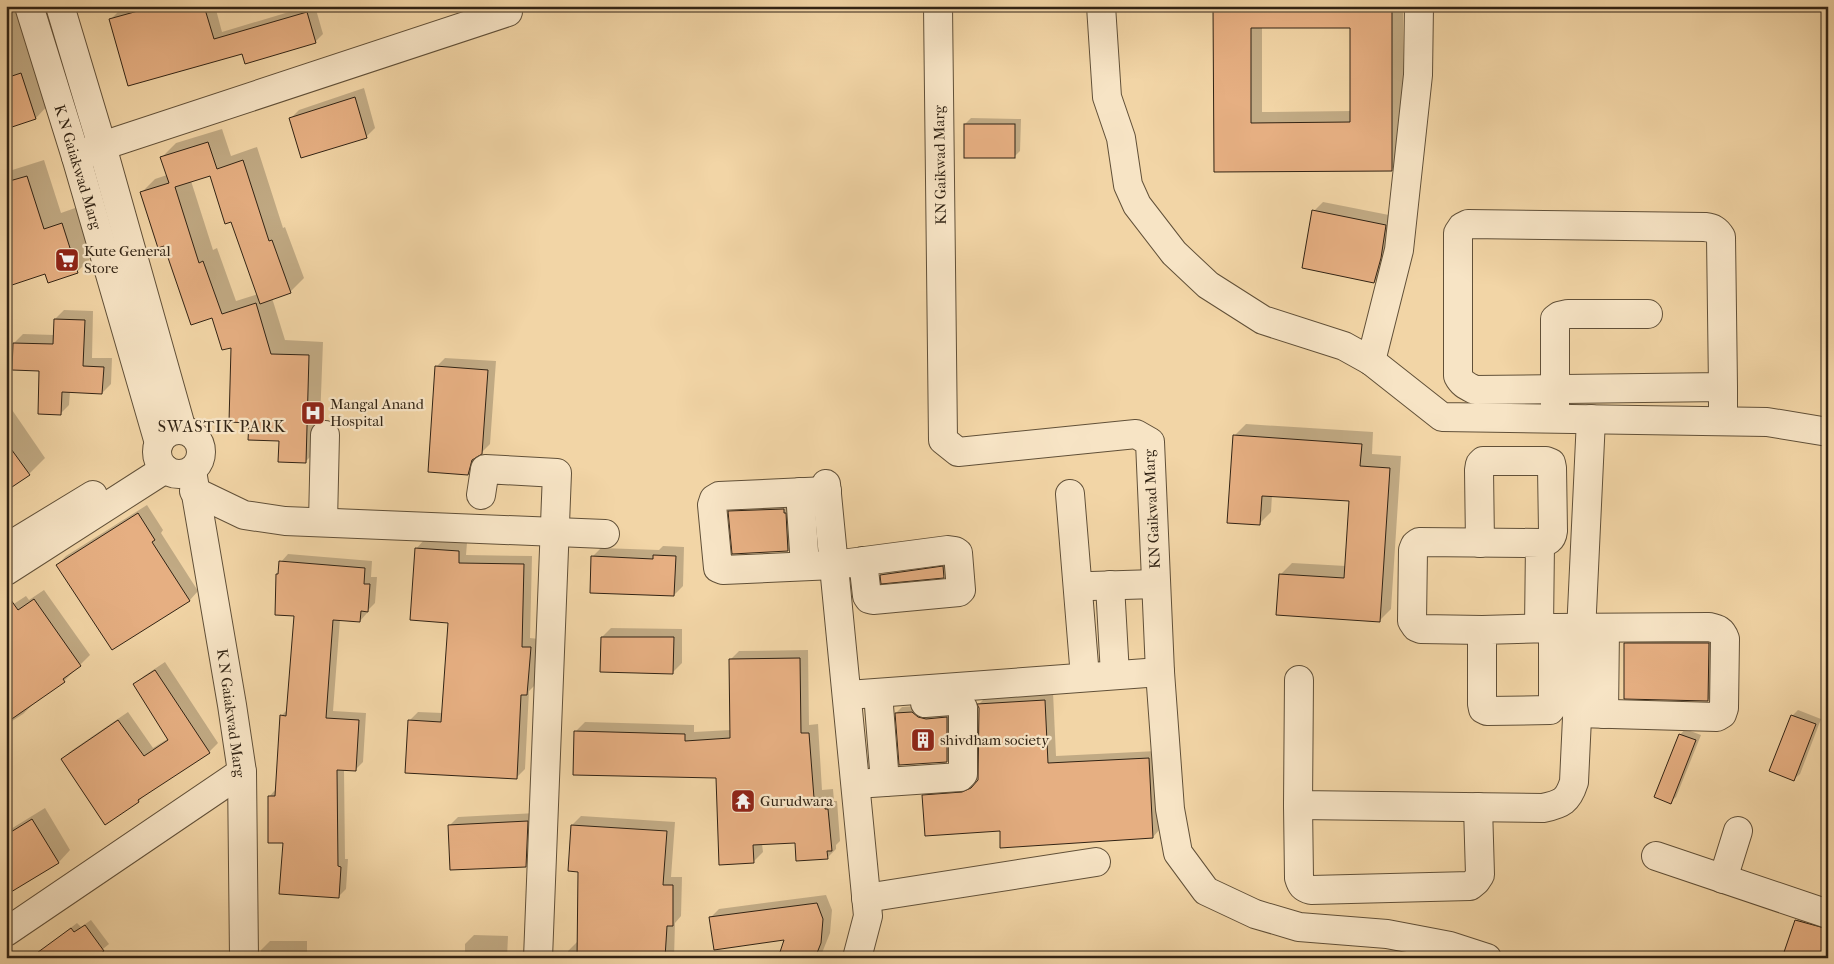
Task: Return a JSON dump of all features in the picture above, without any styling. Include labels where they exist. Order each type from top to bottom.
[{"type":"street","name":"K N Gaiakwad Marg","points":[[29,6],[76,157],[160,456]]},
{"type":"street","name":"K N Gaiakwad Marg","points":[[60,6],[102,146],[182,430]]},
{"type":"street","name":"KN Gaikwad Marg","points":[[938,6],[943,440],[958,452],[1136,434],[1150,442],[1160,672],[1170,809],[1178,853],[1206,891],[1255,914],[1299,927],[1387,934],[1450,946],[1487,958]]},
{"type":"street","points":[[1101,6],[1107,97],[1121,138],[1128,185],[1137,205],[1174,253],[1208,285],[1263,320],[1344,346],[1371,361],[1442,417],[1767,422],[1828,432]]},
{"type":"street","points":[[1371,361],[1399,250],[1418,75],[1419,6]]},
{"type":"street","points":[[76,157],[102,146],[508,12]]},
{"type":"street","points":[[40,43],[69,36]]},
{"type":"street","points":[[1723,387],[1475,390],[1462,382],[1458,376],[1458,232],[1468,224],[1713,228],[1721,237],[1723,387],[1723,421]]},
{"type":"street","points":[[1555,418],[1555,320],[1559,316],[1568,314],[1648,314]]},
{"type":"street","points":[[1516,418],[1517,461]]},
{"type":"street","points":[[1298,805],[1543,808],[1558,805],[1570,795],[1590,714],[1593,628],[1587,493],[1591,419]]},
{"type":"street","points":[[6,571],[63,524],[160,456],[168,433],[182,430],[190,432],[200,444],[201,459],[193,481]]},
{"type":"street","points":[[323,522],[325,435]]},
{"type":"street","points":[[160,456],[178,475],[193,481],[244,515],[285,521],[605,534]]},
{"type":"street","points":[[1480,543],[1478,470],[1480,464],[1483,461],[1546,461],[1551,463],[1552,537],[1548,541],[1540,544],[1419,542],[1415,545],[1413,550],[1412,621],[1416,626],[1421,629],[1482,630],[1710,627],[1723,632],[1726,639],[1724,708],[1722,714],[1711,718],[1590,714]]},
{"type":"street","points":[[481,495],[485,469],[557,473],[538,958]]},
{"type":"street","name":"K N Gaiakwad Marg","points":[[193,481],[242,772],[244,958]]},
{"type":"street","points":[[857,958],[868,916],[856,784],[834,565],[827,488],[800,492],[719,496],[714,499],[712,505],[718,568],[722,570],[834,565],[863,561]]},
{"type":"street","points":[[800,492],[805,566]]},
{"type":"street","points":[[1552,493],[1587,493]]},
{"type":"street","points":[[1070,494],[1085,677]]},
{"type":"street","points":[[6,548],[63,524]]},
{"type":"street","points":[[1540,544],[1546,628],[1590,714]]},
{"type":"street","points":[[1078,586],[1156,584]]},
{"type":"street","points":[[1110,585],[1115,675]]},
{"type":"street","points":[[1482,630],[1483,709],[1487,711],[1550,710],[1566,670],[1593,628]]},
{"type":"street","points":[[848,702],[1085,677],[1160,672]]},
{"type":"street","points":[[1299,680],[1299,878],[1300,885],[1304,888],[1311,890],[1470,886],[1476,882],[1480,875],[1478,808]]},
{"type":"street","points":[[848,702],[879,706],[951,701],[958,702],[963,708],[963,774],[960,776],[856,784]]},
{"type":"street","points":[[879,706],[885,782]]},
{"type":"street","points":[[6,932],[242,772]]},
{"type":"street","points":[[1723,879],[1738,831]]},
{"type":"street","points":[[1656,856],[1828,914]]},
{"type":"street","points":[[866,898],[1096,862]]},
{"type":"building","points":[[156,6],[204,6],[214,39],[307,12],[316,43],[245,64],[242,54],[128,86],[109,19]]},
{"type":"building","points":[[1213,6],[1392,6],[1392,171],[1214,172]],"holes":[[[1251,28],[1350,28],[1350,122],[1251,123]]]},
{"type":"building","points":[[21,73],[36,119],[6,129],[6,78]]},
{"type":"building","points":[[355,97],[367,138],[301,158],[289,118]]},
{"type":"building","points":[[964,124],[1015,124],[1015,158],[964,158]]},
{"type":"building","points":[[208,142],[217,169],[243,160],[269,241],[272,240],[291,293],[260,304],[231,222],[225,224],[210,176],[175,187],[199,263],[203,261],[222,314],[256,303],[271,354],[309,355],[306,463],[278,462],[279,441],[248,440],[249,423],[229,422],[231,348],[222,350],[212,318],[191,325],[164,246],[158,248],[140,192],[169,183],[160,157]]},
{"type":"building","points":[[27,176],[44,229],[62,223],[78,273],[48,283],[45,274],[6,287],[6,182]]},
{"type":"building","points":[[1312,210],[1386,225],[1381,258],[1374,283],[1302,268]]},
{"type":"building","points":[[54,319],[85,320],[83,366],[104,367],[102,394],[62,392],[61,415],[38,414],[39,371],[12,370],[13,343],[53,344]]},
{"type":"building","points":[[435,366],[488,370],[482,454],[472,460],[468,475],[428,472]]},
{"type":"building","points":[[1233,435],[1362,444],[1360,466],[1390,468],[1380,622],[1276,615],[1279,574],[1344,578],[1349,501],[1262,496],[1260,525],[1227,523]]},
{"type":"building","points":[[6,442],[30,475],[6,491]]},
{"type":"building","points":[[784,509],[784,513],[786,513],[788,551],[732,554],[728,511]]},
{"type":"building","points":[[138,513],[155,540],[152,542],[190,601],[112,650],[56,565]]},
{"type":"building","points":[[415,548],[459,551],[459,563],[524,564],[522,647],[531,647],[527,695],[521,695],[517,779],[405,773],[408,720],[441,722],[448,623],[410,620]]},
{"type":"building","points":[[653,555],[676,556],[674,596],[590,593],[591,556],[653,559]]},
{"type":"building","points":[[279,561],[365,568],[364,584],[370,584],[368,612],[361,611],[360,622],[333,620],[326,718],[359,720],[356,771],[337,770],[338,866],[341,867],[339,898],[279,894],[283,843],[268,843],[268,796],[275,796],[280,715],[286,716],[294,616],[275,615],[276,574],[278,574]]},
{"type":"building","points":[[943,566],[944,578],[881,584],[880,575]]},
{"type":"building","points":[[6,593],[18,610],[34,599],[81,666],[63,679],[65,682],[6,723]]},
{"type":"building","points":[[601,637],[674,637],[673,674],[600,672]]},
{"type":"building","points":[[1624,643],[1709,643],[1708,701],[1624,699]]},
{"type":"building","points":[[800,658],[801,733],[809,733],[814,798],[824,798],[825,809],[828,809],[832,851],[827,851],[828,859],[796,861],[795,843],[753,845],[754,863],[719,865],[716,778],[573,775],[574,731],[685,734],[685,741],[730,738],[729,659]]},
{"type":"building","points":[[155,670],[210,753],[138,800],[139,802],[105,825],[61,759],[118,720],[144,756],[168,740],[133,684]]},
{"type":"building","points":[[1045,700],[1048,763],[1149,758],[1153,838],[1000,848],[1000,831],[925,836],[922,795],[962,792],[971,788],[978,780],[979,708],[977,704]]},
{"type":"building","name":"shivdham society","points":[[912,712],[918,717],[926,719],[947,717],[947,762],[899,765],[895,713]]},
{"type":"building","points":[[1791,715],[1816,724],[1794,781],[1769,771]]},
{"type":"building","points":[[1679,734],[1696,740],[1671,804],[1654,797]]},
{"type":"building","points":[[32,819],[59,863],[6,895],[6,835]]},
{"type":"building","points":[[528,821],[526,867],[450,870],[448,825]]},
{"type":"building","points":[[571,825],[667,831],[663,885],[673,885],[673,926],[667,926],[665,958],[577,958],[578,872],[568,871]]},
{"type":"building","points":[[817,903],[823,919],[821,943],[815,958],[778,958],[784,940],[714,950],[709,917]]},
{"type":"building","points":[[1795,920],[1828,929],[1828,958],[1782,958]]},
{"type":"building","points":[[85,925],[104,951],[94,958],[30,958],[71,928],[74,932]]},
{"type":"place","name":"Kute General Store","points":[[67,260]]},
{"type":"place","name":"Mangal Anand Hospital","points":[[313,413]]},
{"type":"place","name":"shivdham society","points":[[923,740]]},
{"type":"place","name":"Gurudwara","points":[[743,801]]},
{"type":"district","name":"SWASTIK PARK","points":[[222,426]]}]
